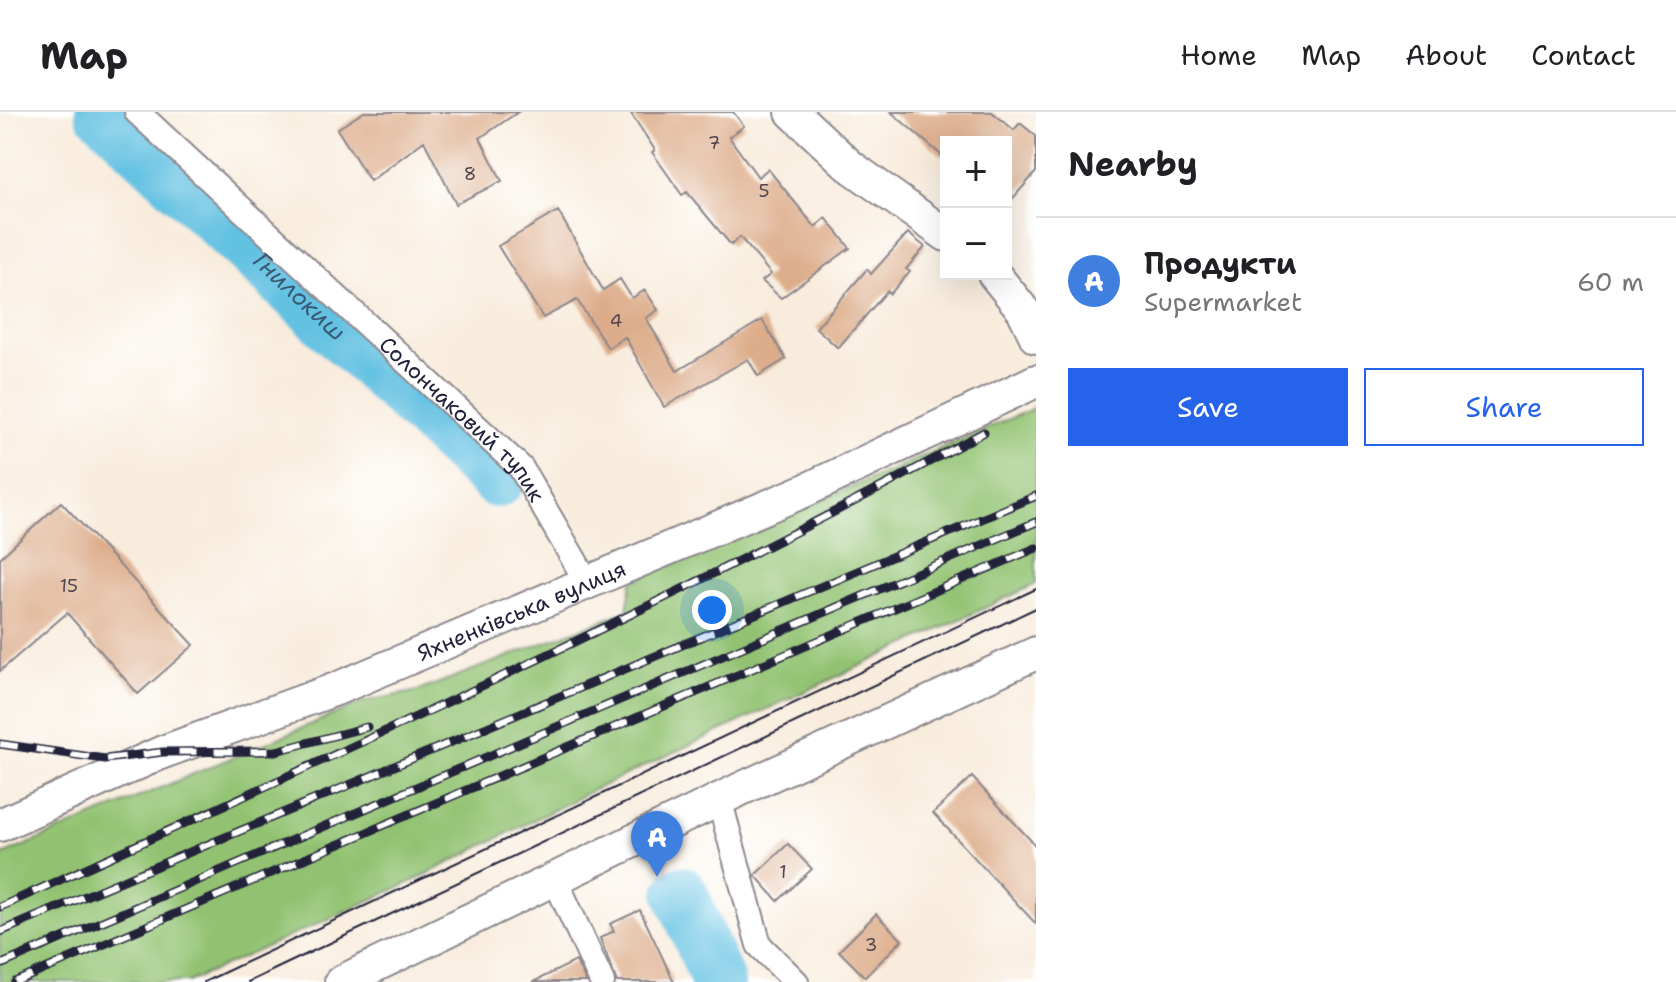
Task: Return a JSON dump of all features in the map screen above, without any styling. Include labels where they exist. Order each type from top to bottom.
[{"type":"main road","points":[[792,112],[850,166],[940,231]]},
{"type":"main road","points":[[999,280],[1023,310],[1036,337]]},
{"type":"main road","name":"Яхненківська вулиця","points":[[0,825],[163,752],[336,689],[804,491],[1036,381]]},
{"type":"main road","points":[[341,982],[719,799],[1036,653]]},
{"type":"street","name":"Солончаковий тупик","points":[[137,112],[521,468],[587,582]]},
{"type":"street","points":[[719,799],[759,945],[796,982]]},
{"type":"street","points":[[555,879],[602,982]]},
{"type":"green space","points":[[1036,407],[1036,584],[593,790],[413,881],[188,982],[0,982],[0,856],[363,702],[418,691],[627,611],[632,582]]},
{"type":"building","points":[[364,112],[518,112],[480,138],[502,181],[456,204],[424,141],[370,181],[337,129]]},
{"type":"building","points":[[630,112],[733,112],[744,126],[729,137],[758,177],[768,169],[815,227],[826,218],[850,248],[781,298],[762,281],[771,274],[740,237],[731,245],[687,192],[682,195],[652,152],[655,150]]},
{"type":"building","points":[[891,112],[992,112],[1014,130],[1020,123],[1036,136],[1036,172],[1012,199],[1012,136],[940,136],[940,154]]},
{"type":"building","points":[[558,211],[603,290],[620,279],[632,298],[645,290],[658,310],[646,318],[677,371],[762,320],[786,359],[758,376],[748,359],[664,407],[625,337],[608,348],[577,300],[543,318],[498,246]]},
{"type":"building","points":[[908,233],[925,247],[906,269],[910,272],[890,294],[887,291],[838,348],[816,328],[867,269],[871,274]]},
{"type":"building","points":[[61,502],[194,645],[138,694],[67,613],[0,671],[0,558]]},
{"type":"building","points":[[972,777],[1036,846],[1036,924],[933,813]]},
{"type":"building","points":[[788,844],[812,869],[778,901],[755,875]]},
{"type":"building","points":[[640,910],[674,982],[617,982],[600,938],[614,931],[610,924]]},
{"type":"building","points":[[876,914],[902,940],[865,977],[839,951]]},
{"type":"building","points":[[576,961],[586,982],[533,982]]},
{"type":"waterway","name":"Гнилокиш","points":[[102,112],[497,481]]},
{"type":"waterway","name":"Гнилокиш","points":[[681,893],[718,982]]},
{"type":"tram line","points":[[204,982],[1036,589]]},
{"type":"tram line","points":[[248,982],[1036,608]]},
{"type":"railway","points":[[0,907],[373,737],[620,620],[864,497],[984,432]]},
{"type":"railway","points":[[0,932],[1036,496]]},
{"type":"railway","points":[[0,965],[1036,522]]},
{"type":"railway","points":[[15,982],[1036,548]]},
{"type":"railway","points":[[0,744],[105,759],[163,752],[276,751],[367,727]]},
{"type":"place","name":"Продукти","points":[[657,877]]}]
